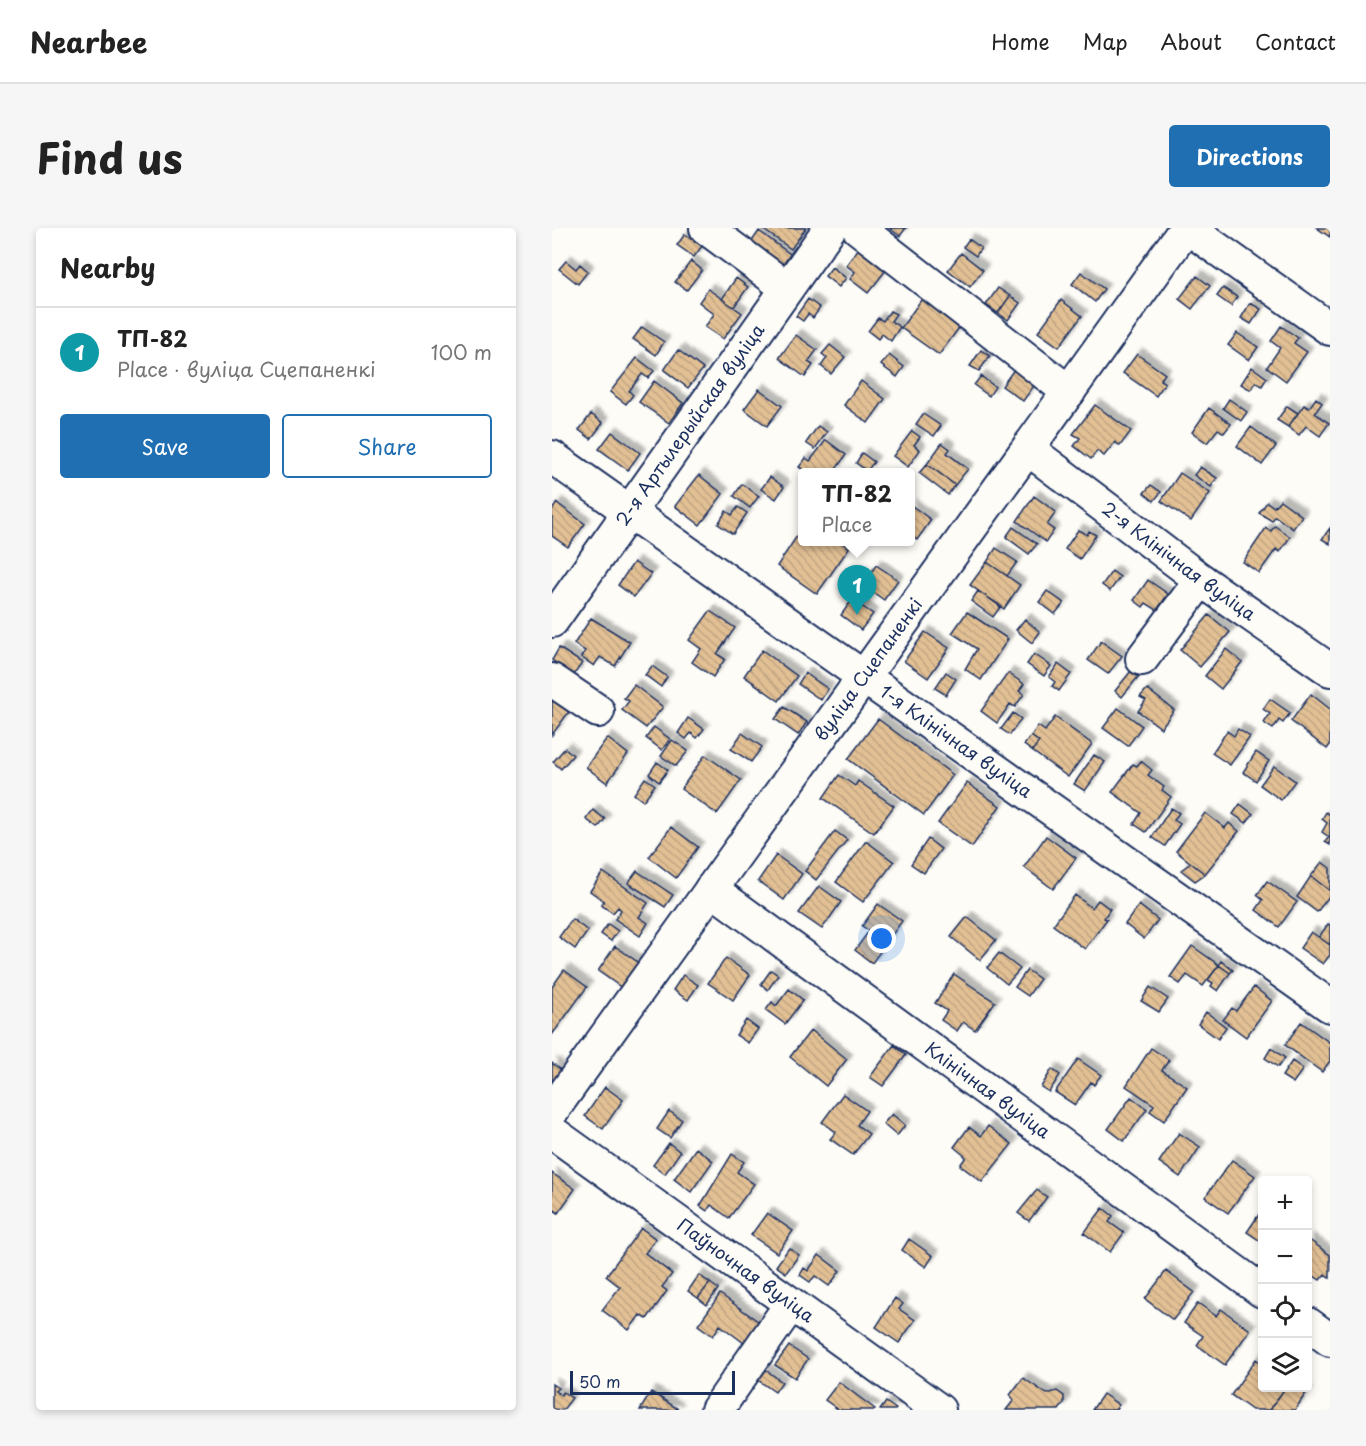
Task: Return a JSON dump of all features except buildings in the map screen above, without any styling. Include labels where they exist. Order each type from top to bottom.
[{"type":"street","points":[[706,228],[787,288]]},
{"type":"street","name":"2-я Артылерыйская вуліца","points":[[552,621],[830,228]]},
{"type":"street","points":[[858,228],[1068,392]]},
{"type":"street","points":[[1187,228],[1330,329]]},
{"type":"street","name":"вуліца Сцепаненкі","points":[[552,1111],[1187,228]]},
{"type":"street","name":"2-я Клінічная вуліца","points":[[1028,449],[1202,580],[1330,670]]},
{"type":"street","name":"1-я Клінічная вуліца","points":[[552,457],[1330,1006]]},
{"type":"street","points":[[1142,659],[1202,580]]},
{"type":"street","points":[[552,680],[598,711]]},
{"type":"street","name":"Клінічная вуліца","points":[[711,889],[1258,1287]]},
{"type":"street","name":"Паўночная вуліца","points":[[552,1132],[939,1410]]},
{"type":"street","points":[[717,1410],[791,1304]]},
{"type":"street","points":[[1312,1327],[1330,1340]]},
{"type":"place","name":"ТП-82","points":[[857,615]]}]
